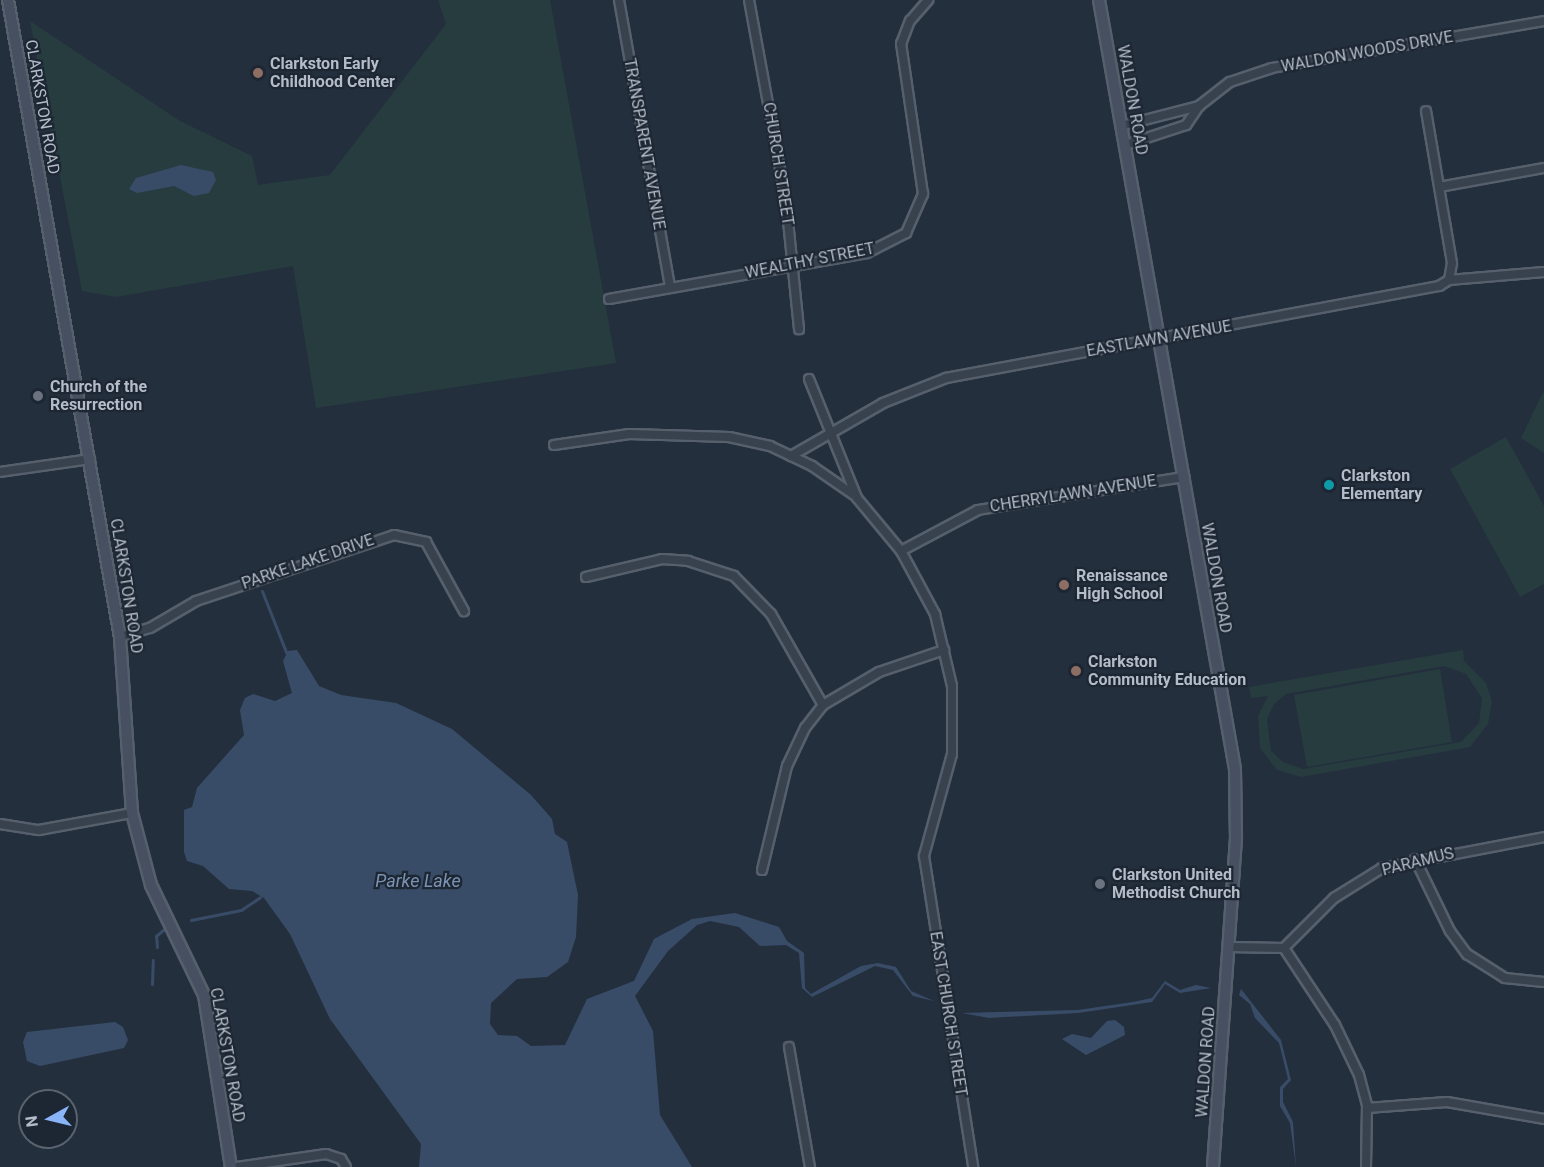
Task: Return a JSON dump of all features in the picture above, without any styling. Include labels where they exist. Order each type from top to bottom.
[{"type":"street","name":"CLARKSTON ROAD","points":[[8,0],[120,637],[132,813],[151,885],[204,995],[231,1167]]},
{"type":"street","name":"TRANSPARENT AVENUE","points":[[619,0],[669,287]]},
{"type":"street","name":"CHURCH STREET","points":[[749,0],[786,201],[799,329]]},
{"type":"street","name":"WEALTHY STREET","points":[[609,299],[886,247],[915,222],[923,194],[901,44],[910,21],[928,0]]},
{"type":"street","name":"WALDON ROAD","points":[[1099,0],[1235,769],[1238,810],[1213,1167]]},
{"type":"street","name":"WALDON WOODS DRIVE","points":[[1125,146],[1186,125],[1199,106],[1230,82],[1272,68],[1544,21]]},
{"type":"street","name":"WALDON WOODS DRIVE","points":[[1121,126],[1199,106]]},
{"type":"street","points":[[1426,111],[1452,263],[1449,280]]},
{"type":"street","points":[[1439,187],[1544,168]]},
{"type":"street","name":"EASTLAWN AVENUE","points":[[791,456],[831,431],[915,387],[1159,339],[1384,299],[1449,280],[1544,272]]},
{"type":"street","points":[[810,379],[857,498]]},
{"type":"street","points":[[554,445],[629,434],[680,433],[729,437],[791,456],[857,498],[901,551],[935,614],[944,650],[879,672],[823,705],[805,728],[787,766],[762,870]]},
{"type":"street","points":[[0,472],[90,459]]},
{"type":"street","name":"CHERRYLAWN AVENUE","points":[[901,551],[978,510],[1184,477]]},
{"type":"street","name":"PARKE LAKE DRIVE","points":[[120,637],[150,628],[196,601],[394,535],[426,542],[464,611]]},
{"type":"street","points":[[586,578],[662,559],[734,576],[771,614],[823,705]]},
{"type":"street","name":"EAST CHURCH STREET","points":[[944,650],[954,719],[951,754],[925,860],[973,1167]]},
{"type":"street","points":[[0,824],[39,830],[132,813]]},
{"type":"street","name":"PARAMUS","points":[[1284,948],[1352,884],[1382,868],[1415,859],[1544,837]]},
{"type":"street","points":[[1415,859],[1450,931],[1467,954],[1505,978],[1544,982]]},
{"type":"street","points":[[1229,947],[1284,948],[1347,1046],[1367,1108],[1366,1167]]},
{"type":"street","points":[[789,1047],[810,1167]]},
{"type":"street","points":[[1367,1108],[1447,1102],[1544,1119]]},
{"type":"street","points":[[237,1167],[326,1154],[341,1159],[346,1167]]},
{"type":"green space","points":[[438,0],[550,0],[616,363],[316,408],[293,266],[116,297],[82,291],[30,21],[180,121],[252,156],[258,185],[330,175],[446,24]]},
{"type":"green space","points":[[1544,390],[1544,453],[1521,438]]},
{"type":"green space","points":[[1506,437],[1544,506],[1544,584],[1520,597],[1450,469]]},
{"type":"green space","points":[[1463,650],[1464,661],[1486,683],[1492,701],[1488,724],[1470,747],[1301,777],[1277,770],[1260,748],[1258,716],[1268,696],[1251,698],[1249,687]],"holes":[[[1444,666],[1466,674],[1482,698],[1479,723],[1461,742],[1303,769],[1283,762],[1271,751],[1267,719],[1274,704],[1286,694]]]},
{"type":"green space","points":[[1440,669],[1452,742],[1307,767],[1294,695]]},
{"type":"water","points":[[181,165],[213,172],[216,180],[209,193],[194,196],[174,186],[137,193],[129,189],[136,178]]},
{"type":"water","name":"Parke Lake","points":[[297,650],[319,686],[341,695],[396,703],[452,729],[531,795],[552,819],[555,834],[567,842],[578,895],[576,937],[568,962],[547,977],[517,979],[491,1003],[490,1024],[498,1035],[517,1036],[531,1046],[565,1045],[587,999],[634,981],[654,939],[692,919],[735,913],[779,927],[787,941],[804,953],[805,988],[811,994],[861,966],[878,963],[896,967],[911,991],[934,1001],[913,996],[893,970],[875,966],[812,997],[802,988],[799,953],[786,945],[760,946],[739,927],[710,921],[697,925],[668,951],[635,996],[653,1031],[660,1115],[692,1167],[419,1167],[421,1144],[330,1019],[290,934],[264,898],[252,891],[229,889],[203,866],[187,861],[184,852],[184,810],[192,807],[197,788],[244,735],[240,710],[245,698],[253,694],[275,701],[292,693],[283,661],[288,651]]},
{"type":"water","points":[[1165,981],[1180,990],[1196,985],[1211,988],[1180,993],[1165,984],[1152,1002],[1078,1013],[989,1018],[962,1013],[1078,1010],[1133,1002],[1152,998]]},
{"type":"water","points":[[1241,989],[1281,1040],[1291,1080],[1283,1089],[1283,1102],[1293,1122],[1296,1167],[1290,1123],[1280,1106],[1280,1087],[1288,1079],[1279,1043],[1255,1018],[1250,1004],[1239,995]]},
{"type":"water","points":[[1115,1020],[1124,1027],[1125,1035],[1086,1055],[1062,1039],[1072,1034],[1091,1038],[1107,1021]]},
{"type":"water","points":[[115,1022],[123,1027],[128,1040],[124,1048],[40,1066],[27,1061],[23,1042],[27,1032]]},
{"type":"waterway","points":[[262,591],[286,652]]},
{"type":"waterway","points":[[191,920],[241,910],[260,897]]},
{"type":"waterway","points":[[157,947],[156,936],[164,929]]},
{"type":"waterway","points":[[152,984],[153,960]]},
{"type":"place","name":"Clarkston Early Childhood Center","points":[[258,73]]},
{"type":"place","name":"Church of the Resurrection","points":[[38,396]]},
{"type":"place","name":"Clarkston Elementary","points":[[1329,485]]},
{"type":"place","name":"Renaissance High School","points":[[1064,585]]},
{"type":"place","name":"Clarkston Community Education","points":[[1076,671]]},
{"type":"place","name":"Clarkston United Methodist Church","points":[[1100,884]]}]
